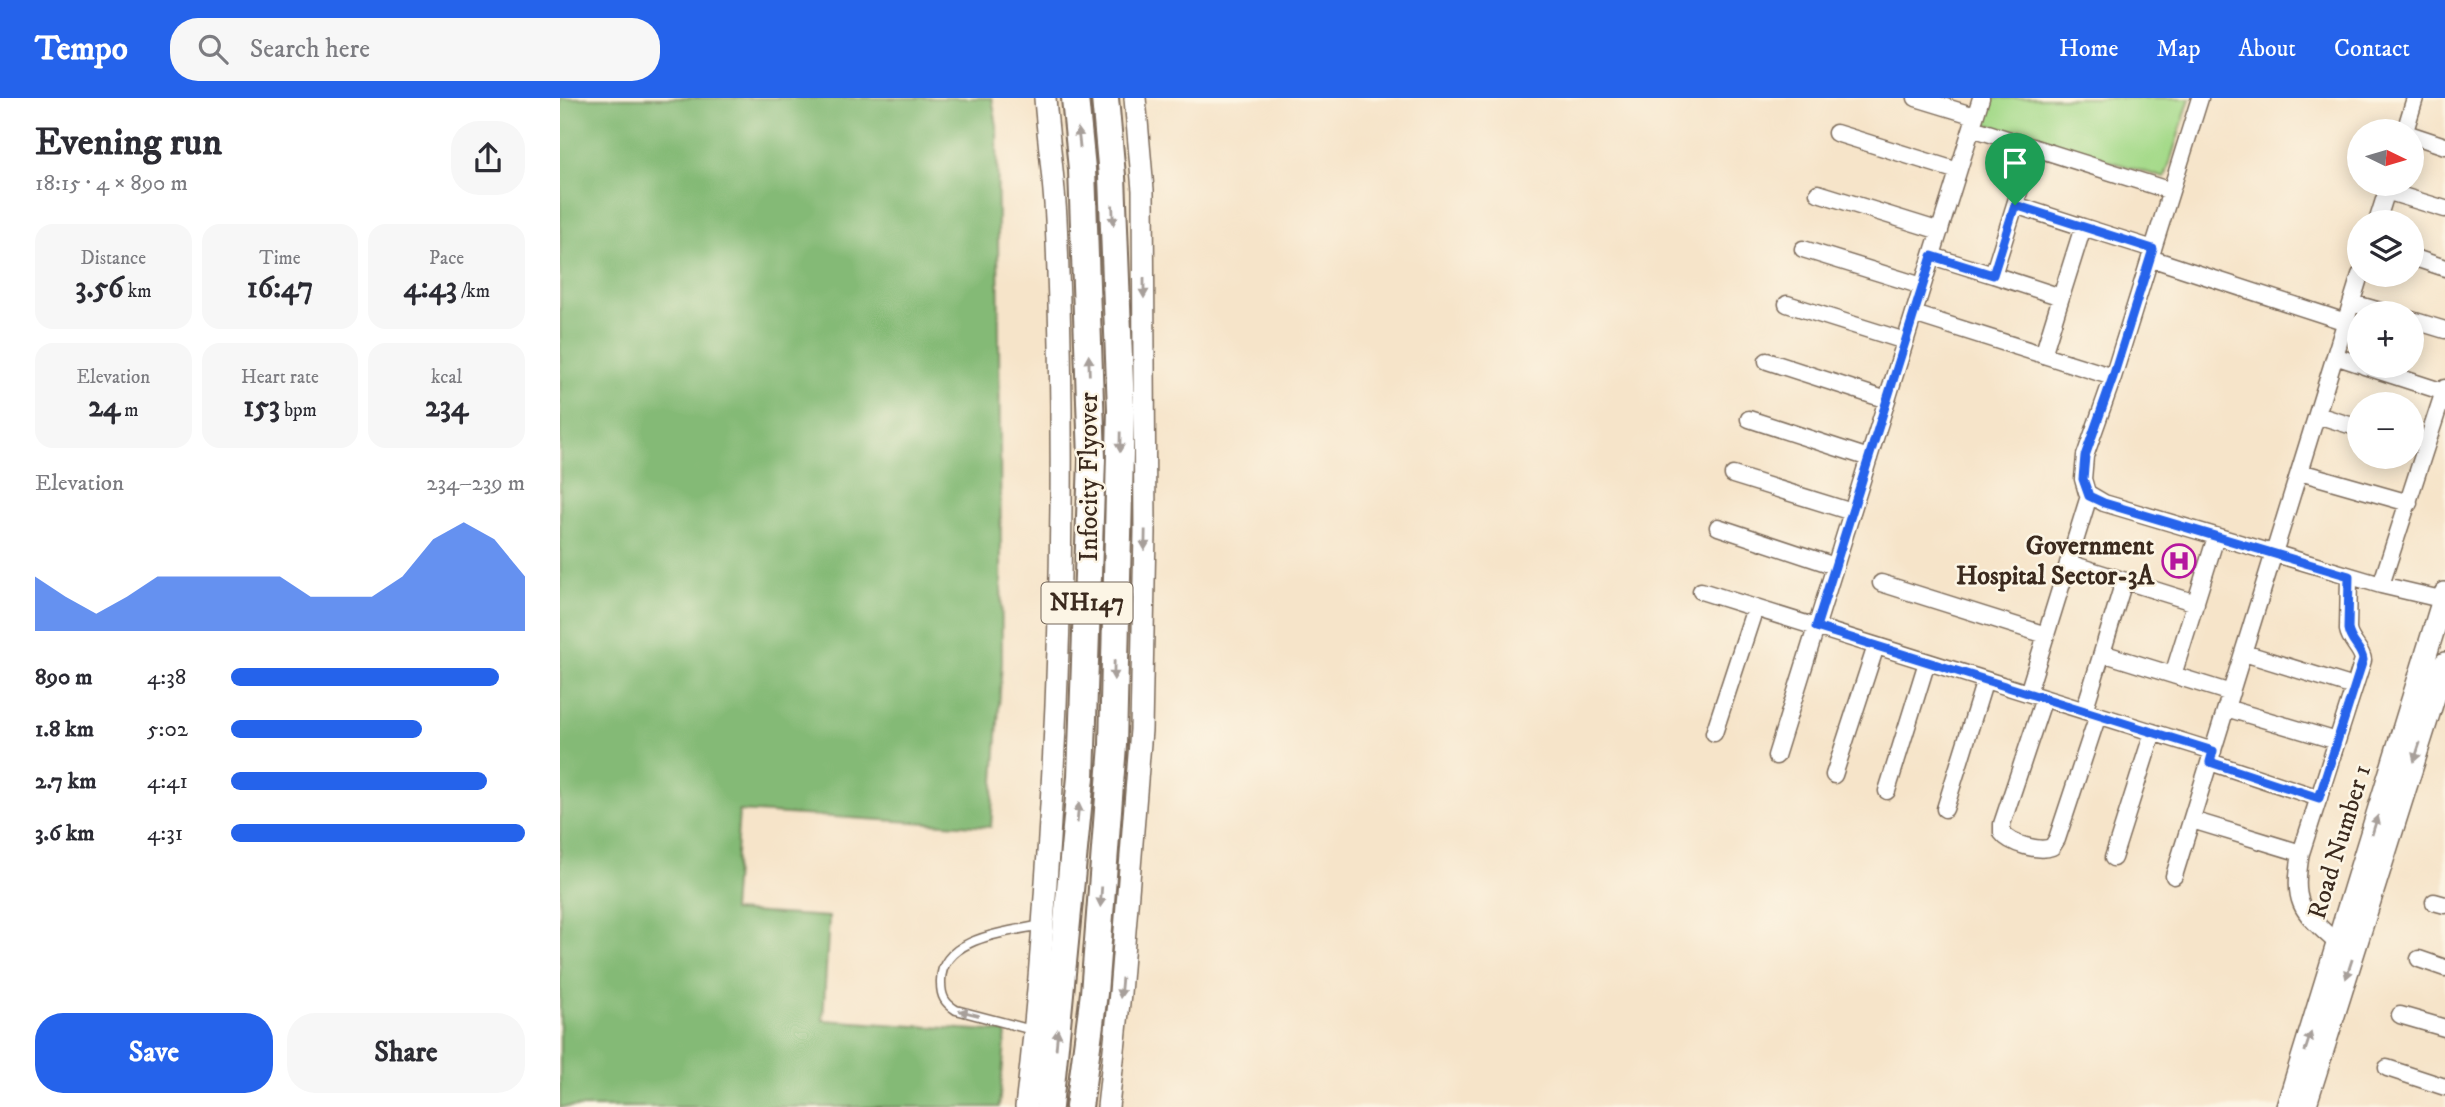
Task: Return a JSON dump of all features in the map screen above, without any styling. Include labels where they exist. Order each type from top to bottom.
[{"type":"highway","name":"Infocity Flyover","points":[[1049,1107],[1081,777],[1092,459],[1082,169],[1075,98]]},
{"type":"highway","name":"Infocity Flyover","points":[[1079,1107],[1094,993],[1113,746],[1121,410],[1112,176],[1105,98]]},
{"type":"street","points":[[1026,1107],[1043,924],[1056,719],[1060,559],[1055,218],[1045,98]]},
{"type":"street","points":[[1108,1107],[1121,993],[1141,730],[1145,532],[1143,190],[1135,98]]},
{"type":"street","points":[[1916,98],[2033,147],[2171,191]]},
{"type":"street","points":[[1776,756],[1981,98]]},
{"type":"street","points":[[2028,693],[2089,496],[2083,479],[2085,456],[2113,377],[2200,98]]},
{"type":"street","points":[[2408,119],[2412,99]]},
{"type":"street","points":[[1836,134],[1958,172]]},
{"type":"street","points":[[2424,139],[2445,146]]},
{"type":"street","points":[[1993,275],[2033,147]]},
{"type":"street","points":[[1818,193],[1940,231]]},
{"type":"street","points":[[2411,196],[2445,209]]},
{"type":"street","points":[[2015,205],[2346,322]]},
{"type":"street","points":[[2043,355],[2083,227]]},
{"type":"street","points":[[1803,249],[1922,286]]},
{"type":"street","points":[[1932,256],[2062,297]]},
{"type":"street","points":[[2424,261],[2445,268]]},
{"type":"street","points":[[1787,304],[1905,341]]},
{"type":"street","points":[[1914,314],[2113,377]]},
{"type":"street","points":[[2174,876],[2347,319]]},
{"type":"street","points":[[2424,324],[2445,330]]},
{"type":"street","points":[[2335,356],[2347,360]]},
{"type":"street","points":[[1766,361],[1887,400]]},
{"type":"street","points":[[2404,378],[2444,390],[2424,434]]},
{"type":"street","points":[[2317,415],[2347,424]]},
{"type":"street","points":[[1749,419],[1869,458]]},
{"type":"street","points":[[2381,585],[2409,503],[2414,469]]},
{"type":"street","points":[[2300,472],[2409,503]]},
{"type":"street","points":[[1733,475],[1852,512]]},
{"type":"street","points":[[2089,496],[2104,503],[2349,576],[2444,597]]},
{"type":"street","points":[[1718,527],[1835,566]]},
{"type":"street","points":[[2173,675],[2216,537]]},
{"type":"street","points":[[2068,563],[2196,603]]},
{"type":"street","points":[[2338,944],[2306,915],[2301,906],[2297,877],[2301,853],[2363,656],[2354,645],[2348,629],[2349,576]]},
{"type":"street","points":[[2044,698],[2002,824],[2002,833],[2011,840],[2039,849],[2052,847],[2057,839],[2091,713],[2102,653],[2124,581]]},
{"type":"street","points":[[1881,583],[2046,635]]},
{"type":"street","points":[[1701,591],[2153,732],[2319,798]]},
{"type":"street","name":"Road Number 1","points":[[2287,1107],[2444,597]]},
{"type":"street","points":[[1714,733],[1755,608]]},
{"type":"street","points":[[1834,775],[1876,646]]},
{"type":"street","points":[[2102,653],[2173,675],[2229,700],[2337,741]]},
{"type":"street","points":[[2244,653],[2354,687]]},
{"type":"street","points":[[1887,791],[1927,662]]},
{"type":"street","name":"Road Number 1","points":[[2305,1107],[2445,663]]},
{"type":"street","points":[[1945,809],[1985,680]]},
{"type":"street","points":[[2113,858],[2153,732]]},
{"type":"street","points":[[2192,820],[2301,853]]},
{"type":"street","points":[[2418,959],[2445,968]]},
{"type":"street","points":[[2400,1015],[2445,1028]]},
{"type":"street","points":[[2387,1068],[2445,1087]]},
{"type":"lane","points":[[1034,1030],[956,1010],[946,1004],[941,994],[940,977],[951,956],[975,939],[1043,924]]},
{"type":"green space","points":[[560,98],[992,98],[997,126],[1002,662],[991,827],[739,811],[732,911],[829,917],[823,1020],[1006,1032],[999,1107],[560,1107]]},
{"type":"green space","points":[[1991,98],[2190,98],[2165,178],[1983,123]]},
{"type":"place","name":"Government Hospital Sector-3A","points":[[2179,561]]},
{"type":"route","points":[[2015,205],[2153,249],[2085,456],[2083,479],[2089,496],[2104,503],[2349,576],[2349,636],[2363,660],[2319,798],[2210,762],[2213,751],[1816,627],[1932,256],[1993,275],[2015,205]]}]
